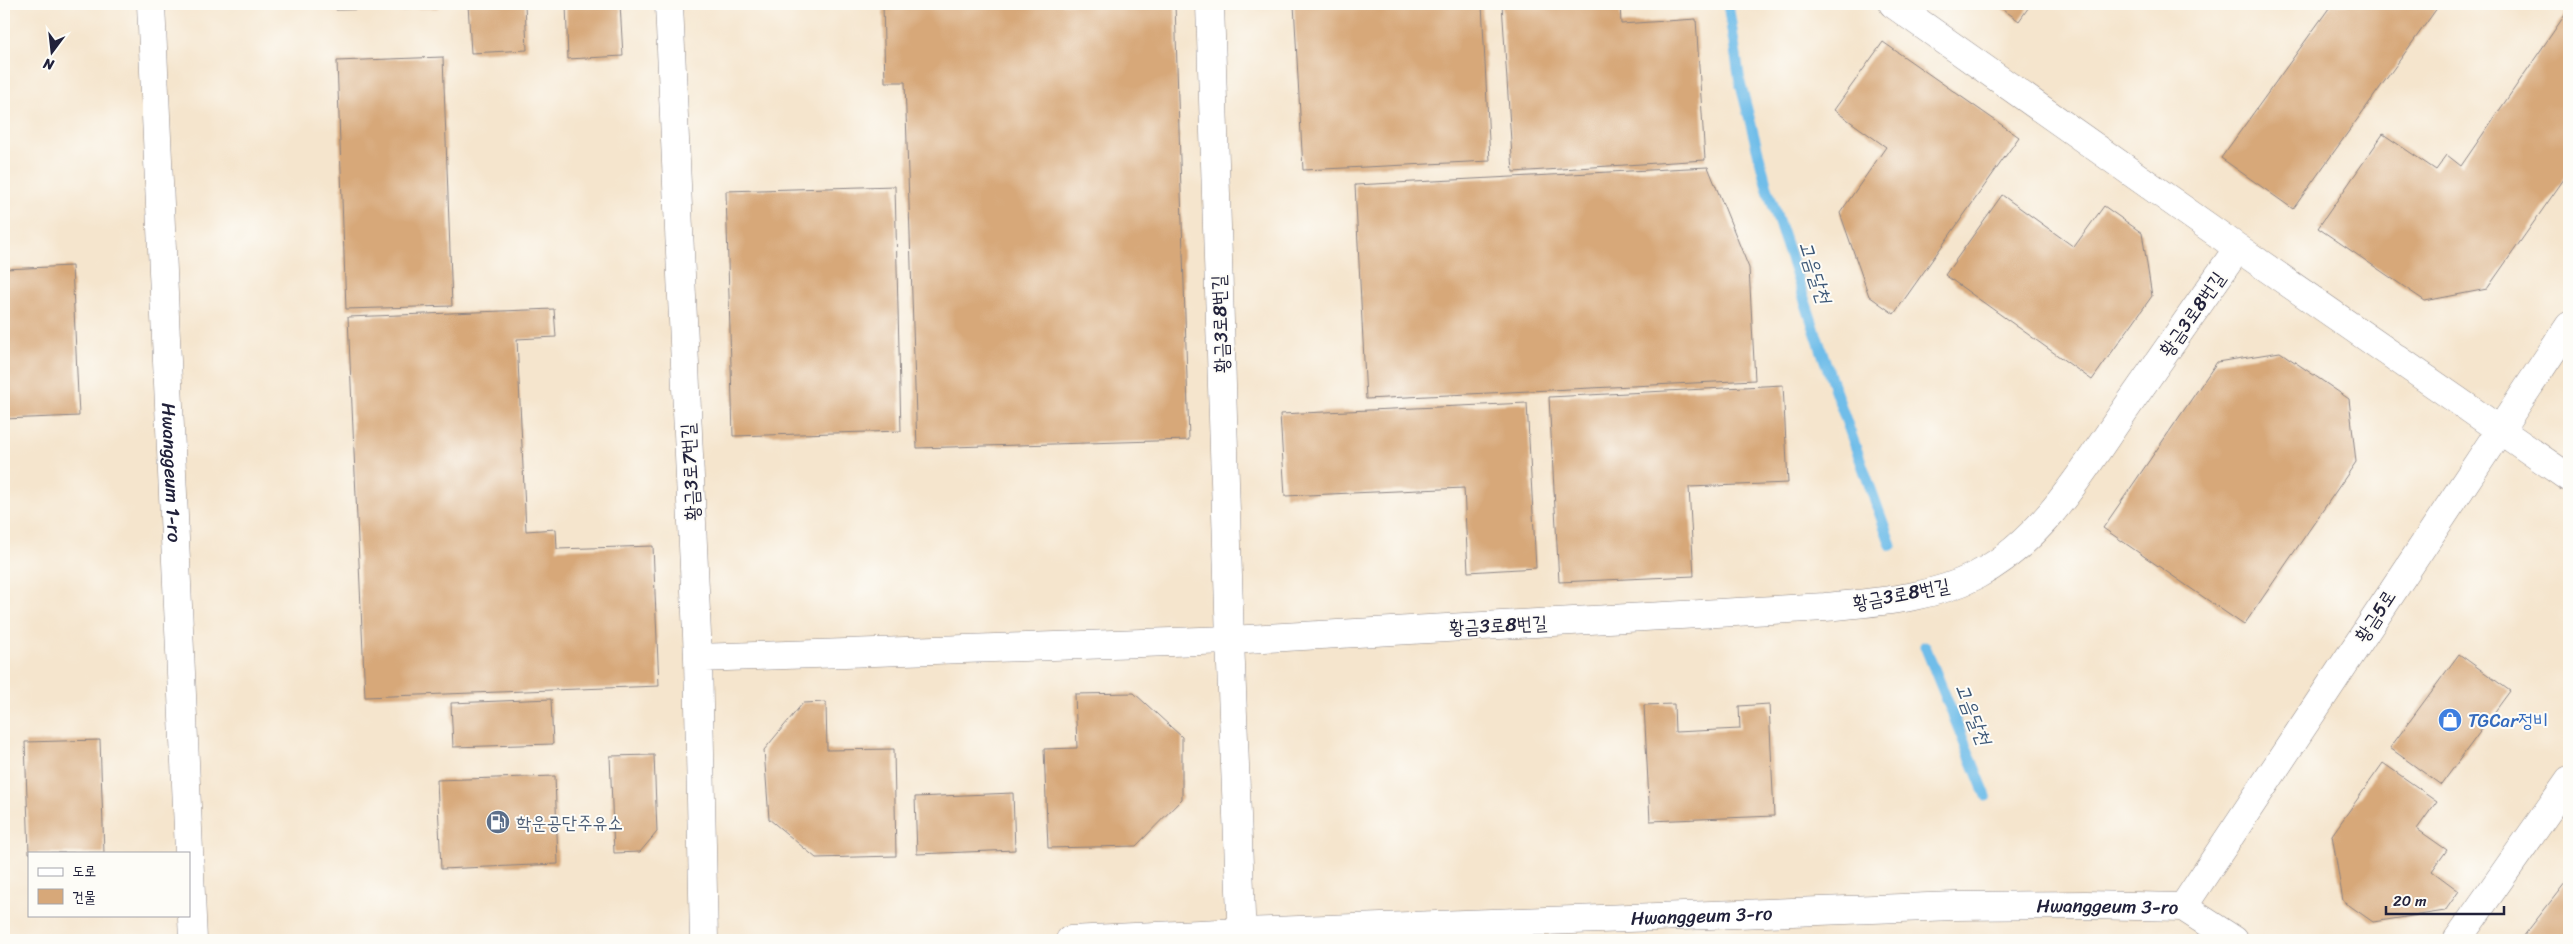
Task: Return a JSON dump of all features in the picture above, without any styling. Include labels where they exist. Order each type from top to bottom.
[{"type":"street","name":"Hwanggeum 1-ro","points":[[151,4],[189,852]]},
{"type":"street","name":"황금3로7번길","points":[[669,4],[698,658],[704,940]]},
{"type":"street","name":"황금3로8번길","points":[[1210,4],[1230,640],[1825,607],[1882,602],[1937,590],[1977,575],[2012,551],[2042,524],[2078,477],[2238,248]]},
{"type":"street","points":[[1893,4],[2238,248],[2569,478]]},
{"type":"street","name":"황금5로","points":[[2183,907],[2499,428],[2569,326]]},
{"type":"street","points":[[698,658],[1230,640],[1242,936]]},
{"type":"street","points":[[2457,940],[2569,782]]},
{"type":"street","name":"Hwanggeum 1-ro","points":[[190,873],[193,940]]},
{"type":"street","name":"Hwanggeum 3-ro","points":[[1070,940],[1242,936],[1946,907],[2086,905],[2183,907],[2234,940]]},
{"type":"building","points":[[336,4],[439,4],[439,8],[336,10]]},
{"type":"building","points":[[468,4],[525,4],[527,50],[471,53]]},
{"type":"building","points":[[566,4],[620,4],[623,56],[568,59]]},
{"type":"building","points":[[883,4],[1175,4],[1189,440],[917,448],[905,82],[885,82]]},
{"type":"building","points":[[1294,4],[1482,4],[1490,161],[1303,170]]},
{"type":"building","points":[[1502,4],[1620,4],[1621,24],[1696,19],[1705,160],[1513,172]]},
{"type":"building","points":[[1996,4],[2031,4],[2019,21]]},
{"type":"building","points":[[2332,4],[2440,4],[2293,209],[2221,158]]},
{"type":"building","points":[[2569,9],[2569,172],[2487,289],[2425,301],[2318,228],[2383,134],[2436,170],[2447,155],[2461,166]]},
{"type":"building","points":[[1883,42],[2019,137],[1894,314],[1869,296],[1840,213],[1886,147],[1834,110]]},
{"type":"building","points":[[443,57],[452,306],[346,309],[337,61]]},
{"type":"building","points":[[1708,167],[1749,268],[1755,380],[1366,399],[1355,185]]},
{"type":"building","points":[[895,186],[901,431],[733,436],[726,191]]},
{"type":"building","points":[[2002,195],[2074,247],[2104,206],[2142,233],[2152,296],[2092,380],[1945,275]]},
{"type":"building","points":[[72,266],[79,416],[4,419],[4,269]]},
{"type":"building","points":[[554,309],[556,337],[517,339],[526,531],[556,529],[557,549],[653,546],[659,686],[365,697],[348,317]]},
{"type":"building","points":[[2280,352],[2349,399],[2356,462],[2244,625],[2103,528],[2217,362]]},
{"type":"building","points":[[1783,385],[1788,483],[1689,487],[1694,576],[1559,582],[1549,397]]},
{"type":"building","points":[[1527,403],[1536,568],[1468,572],[1464,488],[1285,496],[1280,414]]},
{"type":"building","name":"TGCar정비","points":[[2459,654],[2510,691],[2441,785],[2390,748]]},
{"type":"building","points":[[1134,693],[1182,737],[1182,799],[1136,846],[1048,848],[1044,749],[1077,748],[1075,694]]},
{"type":"building","points":[[551,699],[553,744],[453,747],[451,703]]},
{"type":"building","points":[[826,702],[827,750],[894,749],[896,856],[816,858],[769,819],[764,750],[803,703]]},
{"type":"building","points":[[1674,704],[1675,732],[1740,729],[1739,706],[1769,704],[1774,816],[1650,821],[1644,705]]},
{"type":"building","points":[[100,740],[104,852],[29,852],[25,742]]},
{"type":"building","points":[[654,755],[657,832],[640,852],[614,853],[610,756]]},
{"type":"building","points":[[2383,763],[2437,801],[2417,829],[2447,850],[2432,871],[2459,891],[2445,911],[2373,922],[2343,901],[2332,835]]},
{"type":"building","name":"학운공단주유소","points":[[555,776],[558,864],[441,869],[437,780]]},
{"type":"building","points":[[1013,793],[1015,850],[917,854],[915,797]]},
{"type":"building","points":[[2569,878],[2569,940],[2527,940],[2523,937]]},
{"type":"waterway","name":"고음달천","points":[[1728,4],[1740,82],[1767,187],[1830,376],[1891,545]]},
{"type":"waterway","name":"고음달천","points":[[1925,646],[1986,796]]},
{"type":"place","name":"TGCar정비","points":[[2450,720]]},
{"type":"place","name":"학운공단주유소","points":[[498,822]]}]
